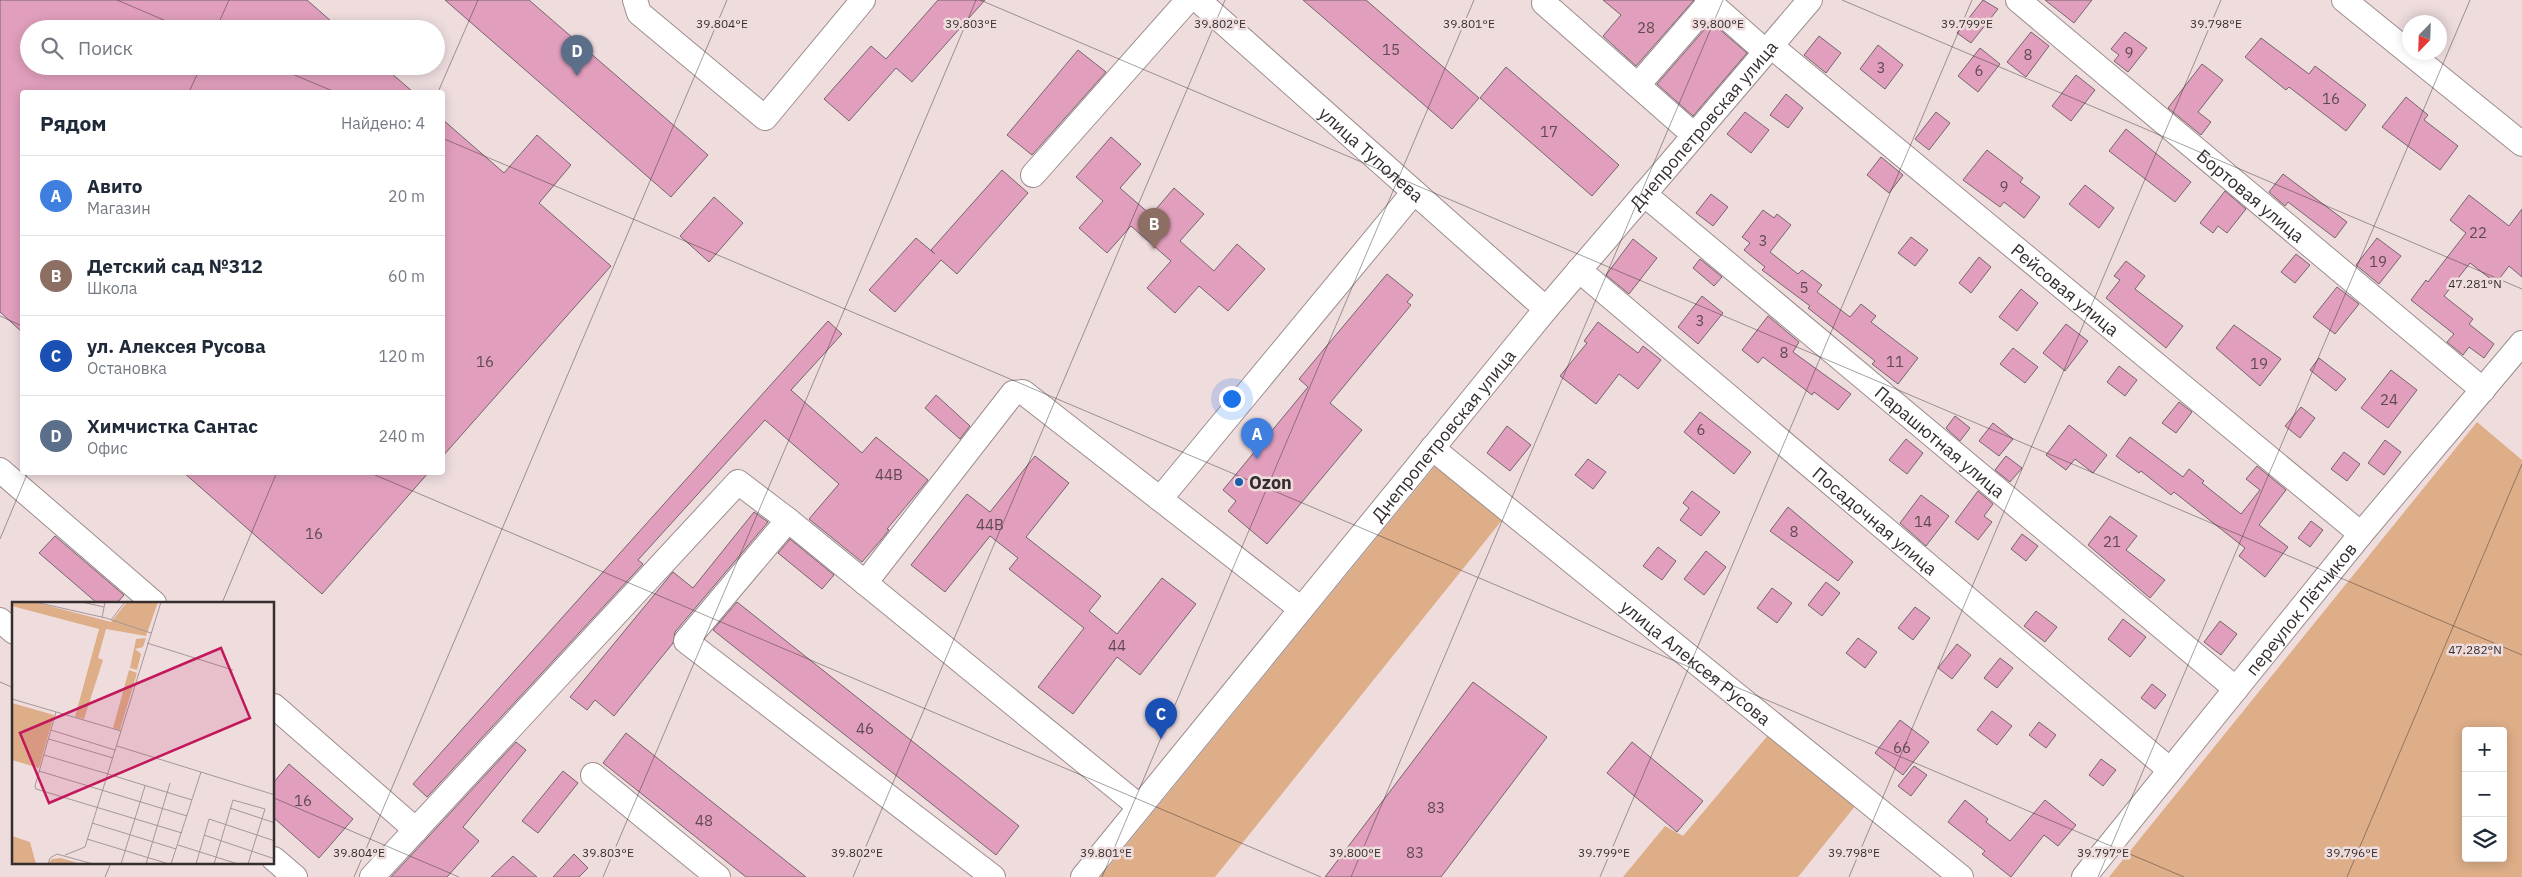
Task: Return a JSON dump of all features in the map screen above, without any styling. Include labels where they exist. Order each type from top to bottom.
[{"type":"street","points":[[635,0],[639,13],[765,118],[863,0]]},
{"type":"street","points":[[1033,175],[1188,0]]},
{"type":"street","name":"улица Туполева","points":[[1198,0],[1546,309]]},
{"type":"street","name":"Днепропетровская улица","points":[[1083,877],[1546,309],[1810,0]]},
{"type":"street","name":"Бортовая улица","points":[[2018,0],[2483,390]]},
{"type":"street","points":[[2344,0],[2522,144]]},
{"type":"street","points":[[1544,1],[1694,136]]},
{"type":"street","points":[[1638,85],[1708,1]]},
{"type":"street","name":"Рейсовая улица","points":[[1708,1],[2361,534]]},
{"type":"street","points":[[1160,499],[1414,192]]},
{"type":"street","name":"Парашютная улица","points":[[1644,194],[2236,689]]},
{"type":"street","name":"Посадочная улица","points":[[1579,270],[2170,770]]},
{"type":"street","name":"переулок Лётчиков","points":[[2084,877],[2361,534],[2522,343]]},
{"type":"street","points":[[865,582],[1013,392],[1023,392],[1301,609]]},
{"type":"street","name":"улица Алексея Русова","points":[[1432,448],[1961,877]]},
{"type":"street","points":[[0,470],[153,602]]},
{"type":"street","points":[[372,877],[738,482],[865,582],[1140,807]]},
{"type":"street","points":[[788,520],[686,641],[993,877]]},
{"type":"street","points":[[0,620],[12,630]]},
{"type":"street","points":[[275,707],[416,830]]},
{"type":"street","points":[[593,775],[718,877]]},
{"type":"street","points":[[275,860],[295,877]]},
{"type":"shaded area","points":[[2477,422],[2522,460],[2522,877],[2109,877]]},
{"type":"shaded area","points":[[1440,460],[1507,514],[1215,877],[1100,877]]},
{"type":"shaded area","points":[[1769,734],[1860,800],[1798,877],[1623,877],[1665,826],[1683,836]]},
{"type":"building","points":[[0,0],[307,0],[330,20],[20,20],[20,75],[393,75],[411,90],[20,90],[20,330],[0,312]]},
{"type":"building","points":[[445,0],[529,0],[708,155],[671,197]]},
{"type":"building","points":[[938,0],[985,0],[912,82],[896,68],[849,121],[824,99],[871,46],[886,59]]},
{"type":"building","points":[[1303,0],[1366,0],[1479,98],[1452,129]]},
{"type":"building","points":[[1603,0],[1694,0],[1636,66],[1603,36],[1621,15]]},
{"type":"building","points":[[1983,0],[1998,9],[1971,43],[1957,33]]},
{"type":"building","points":[[2045,0],[2092,0],[2074,23]]},
{"type":"building","points":[[1711,22],[1747,53],[1693,116],[1657,84]]},
{"type":"building","points":[[2031,32],[2049,46],[2026,77],[2007,62]]},
{"type":"building","points":[[2125,32],[2147,48],[2128,72],[2114,61],[2119,55],[2111,49]]},
{"type":"building","points":[[1819,36],[1841,53],[1826,73],[1804,55]]},
{"type":"building","points":[[2261,38],[2309,74],[2315,66],[2366,105],[2346,131],[2289,87],[2286,90],[2245,57]]},
{"type":"building","points":[[1878,45],[1903,65],[1885,89],[1860,69]]},
{"type":"building","points":[[1980,48],[2000,64],[1978,92],[1958,76]]},
{"type":"building","points":[[1078,50],[1106,72],[1032,155],[1007,135]]},
{"type":"building","points":[[2202,64],[2223,80],[2198,112],[2211,122],[2201,135],[2168,108]]},
{"type":"building","points":[[1506,67],[1619,165],[1592,196],[1480,98]]},
{"type":"building","points":[[2076,75],[2095,90],[2071,121],[2052,106]]},
{"type":"building","points":[[1786,94],[1803,108],[1788,128],[1770,115]]},
{"type":"building","points":[[2406,97],[2428,115],[2424,120],[2458,146],[2440,170],[2382,127]]},
{"type":"building","points":[[1745,112],[1769,130],[1751,153],[1727,134]]},
{"type":"building","points":[[1936,112],[1950,123],[1929,150],[1915,139]]},
{"type":"building","points":[[445,122],[504,173],[537,135],[571,165],[539,203],[611,266],[445,454]]},
{"type":"building","points":[[2126,129],[2191,182],[2175,202],[2109,151]]},
{"type":"building","points":[[1111,137],[1141,164],[1120,188],[1151,215],[1174,188],[1204,214],[1180,241],[1214,271],[1237,244],[1265,269],[1228,311],[1199,286],[1175,313],[1147,288],[1171,261],[1131,226],[1107,253],[1079,228],[1103,201],[1076,177]]},
{"type":"building","points":[[1987,150],[2023,178],[2020,182],[2040,197],[2024,218],[2004,202],[2000,207],[1963,180]]},
{"type":"building","points":[[1881,157],[1903,175],[1889,193],[1867,175]]},
{"type":"building","points":[[1002,170],[1028,193],[957,274],[941,260],[895,312],[869,290],[916,238],[935,254],[931,250]]},
{"type":"building","points":[[2283,174],[2347,222],[2335,238],[2288,202],[2285,206],[2269,192]]},
{"type":"building","points":[[2085,185],[2114,208],[2099,228],[2069,204]]},
{"type":"building","points":[[2225,191],[2246,209],[2227,233],[2218,226],[2213,233],[2200,223]]},
{"type":"building","points":[[1711,194],[1728,207],[1713,226],[1696,213]]},
{"type":"building","points":[[2469,195],[2509,226],[2522,209],[2522,277],[2509,266],[2496,283],[2470,263],[2444,296],[2473,319],[2469,324],[2494,344],[2484,358],[2469,347],[2463,355],[2447,342],[2454,334],[2411,300],[2426,280],[2428,282],[2466,233],[2450,220]]},
{"type":"building","points":[[714,197],[743,223],[709,262],[680,236]]},
{"type":"building","points":[[1763,210],[1774,218],[1777,214],[1791,225],[1770,252],[1798,274],[1802,270],[1822,285],[1817,292],[1850,317],[1861,304],[1876,316],[1871,322],[1918,358],[1898,384],[1872,364],[1875,361],[1808,308],[1810,306],[1762,270],[1765,267],[1744,250],[1750,243],[1742,237]]},
{"type":"building","points":[[1911,237],[1928,250],[1915,266],[1898,253]]},
{"type":"building","points":[[2377,238],[2401,256],[2379,284],[2356,265]]},
{"type":"building","points":[[1633,239],[1657,258],[1629,294],[1606,275]]},
{"type":"building","points":[[2296,254],[2310,265],[2295,283],[2281,272]]},
{"type":"building","points":[[1979,257],[1991,267],[1971,293],[1959,283]]},
{"type":"building","points":[[1700,259],[1722,277],[1714,286],[1693,268]]},
{"type":"building","points":[[2126,261],[2145,276],[2135,289],[2183,326],[2166,348],[2106,298],[2120,280],[2114,276]]},
{"type":"building","points":[[1387,274],[1413,295],[1407,302],[1411,305],[1330,403],[1362,430],[1267,544],[1228,511],[1236,501],[1223,490],[1308,387],[1299,379]]},
{"type":"building","points":[[2337,287],[2359,304],[2335,334],[2313,317]]},
{"type":"building","points":[[2021,289],[2038,303],[2017,331],[1999,317]]},
{"type":"building","points":[[1702,296],[1723,313],[1698,344],[1678,327]]},
{"type":"building","points":[[1768,316],[1799,342],[1793,352],[1851,394],[1838,410],[1814,392],[1812,395],[1763,357],[1758,363],[1742,350]]},
{"type":"building","points":[[828,321],[842,334],[791,390],[862,453],[876,437],[928,480],[887,529],[889,530],[881,540],[862,562],[809,519],[839,484],[765,420],[638,560],[643,564],[427,797],[413,784]]},
{"type":"building","points":[[1598,322],[1638,353],[1643,346],[1661,360],[1638,389],[1619,374],[1596,404],[1560,376],[1587,343],[1584,341]]},
{"type":"building","points":[[2066,324],[2088,341],[2065,371],[2043,353]]},
{"type":"building","points":[[2234,325],[2281,359],[2260,386],[2216,348]]},
{"type":"building","points":[[2013,348],[2038,367],[2025,383],[2000,364]]},
{"type":"building","points":[[2319,358],[2346,379],[2336,391],[2310,370]]},
{"type":"building","points":[[2119,366],[2137,380],[2125,396],[2107,382]]},
{"type":"building","points":[[2391,370],[2417,390],[2388,428],[2361,408]]},
{"type":"building","points":[[936,395],[970,426],[960,439],[925,408]]},
{"type":"building","points":[[2179,402],[2192,412],[2176,433],[2162,423]]},
{"type":"building","points":[[2301,407],[2315,418],[2300,438],[2285,426]]},
{"type":"building","points":[[1700,412],[1751,452],[1734,474],[1684,432]]},
{"type":"building","points":[[1955,416],[1970,428],[1960,441],[1946,428]]},
{"type":"building","points":[[1993,423],[2013,439],[1999,456],[1979,441]]},
{"type":"building","points":[[2069,425],[2107,455],[2093,473],[2075,459],[2066,470],[2046,455]]},
{"type":"building","points":[[1507,426],[1531,445],[1510,471],[1487,453]]},
{"type":"building","points":[[2130,437],[2183,477],[2189,469],[2204,481],[2202,483],[2241,514],[2260,490],[2246,479],[2257,466],[2286,490],[2259,525],[2288,547],[2265,577],[2239,556],[2245,548],[2174,492],[2171,495],[2141,471],[2139,473],[2116,456]]},
{"type":"building","points":[[1906,439],[1923,453],[1907,474],[1889,460]]},
{"type":"building","points":[[2385,440],[2401,452],[2384,475],[2368,463]]},
{"type":"building","points":[[2344,452],[2360,464],[2347,481],[2331,469]]},
{"type":"building","points":[[1035,456],[1069,483],[1026,537],[1101,596],[1089,611],[1117,634],[1162,578],[1196,604],[1140,675],[1117,657],[1073,714],[1038,687],[1084,628],[1009,569],[1018,558],[990,536],[945,592],[911,565],[967,494],[990,512]]},
{"type":"building","points":[[2006,456],[2022,468],[2010,482],[1995,470]]},
{"type":"building","points":[[1588,459],[1606,472],[1593,489],[1575,475]]},
{"type":"building","points":[[186,475],[426,475],[322,594]]},
{"type":"building","points":[[1692,491],[1720,512],[1701,536],[1680,520],[1689,508],[1683,503]]},
{"type":"building","points":[[1978,491],[1993,504],[1984,516],[1992,522],[1978,540],[1955,522]]},
{"type":"building","points":[[1921,495],[1949,516],[1926,546],[1900,523]]},
{"type":"building","points":[[1788,507],[1853,562],[1838,581],[1770,531]]},
{"type":"building","points":[[754,512],[768,522],[675,632],[673,643],[614,716],[595,700],[587,710],[570,697],[673,572],[693,588]]},
{"type":"building","points":[[2110,516],[2137,536],[2126,550],[2165,580],[2150,598],[2088,545]]},
{"type":"building","points":[[2311,521],[2323,530],[2310,547],[2298,538]]},
{"type":"building","points":[[2022,534],[2038,546],[2026,561],[2011,549]]},
{"type":"building","points":[[55,536],[124,595],[118,602],[96,602],[39,553]]},
{"type":"building","points":[[790,539],[834,575],[822,589],[778,553]]},
{"type":"building","points":[[1658,547],[1676,561],[1662,580],[1643,566]]},
{"type":"building","points":[[1706,551],[1726,567],[1704,595],[1684,579]]},
{"type":"building","points":[[1826,582],[1840,593],[1822,616],[1808,605]]},
{"type":"building","points":[[1772,588],[1792,603],[1777,623],[1757,608]]},
{"type":"building","points":[[737,602],[1019,826],[996,855],[713,630]]},
{"type":"building","points":[[1915,607],[1930,618],[1913,640],[1898,628]]},
{"type":"building","points":[[2036,611],[2057,627],[2045,642],[2024,626]]},
{"type":"building","points":[[2123,619],[2146,637],[2130,657],[2108,639]]},
{"type":"building","points":[[2220,621],[2237,634],[2221,655],[2204,642]]},
{"type":"building","points":[[1858,638],[1877,652],[1865,668],[1846,653]]},
{"type":"building","points":[[1957,644],[1971,655],[1952,679],[1938,668]]},
{"type":"building","points":[[2000,658],[2013,668],[1997,688],[1984,678]]},
{"type":"building","points":[[1473,682],[1547,737],[1441,877],[1325,877]]},
{"type":"building","points":[[2152,684],[2166,695],[2155,709],[2141,698]]},
{"type":"building","points":[[1992,711],[2012,726],[1997,745],[1977,730]]},
{"type":"building","points":[[1900,720],[1929,742],[1903,775],[1875,753]]},
{"type":"building","points":[[2039,722],[2056,735],[2046,748],[2029,735]]},
{"type":"building","points":[[626,733],[806,877],[746,877],[603,763]]},
{"type":"building","points":[[516,742],[526,750],[463,827],[479,841],[447,877],[391,877]]},
{"type":"building","points":[[1632,742],[1703,801],[1677,832],[1607,773]]},
{"type":"building","points":[[2101,759],[2116,770],[2103,786],[2089,775]]},
{"type":"building","points":[[289,764],[353,819],[319,858],[275,819],[275,781]]},
{"type":"building","points":[[1914,766],[1927,775],[1911,796],[1898,786]]},
{"type":"building","points":[[563,771],[578,783],[538,833],[522,821]]},
{"type":"building","points":[[1965,800],[1988,819],[1986,822],[2010,841],[2045,800],[2076,825],[2058,846],[2044,835],[2011,877],[1982,854],[1985,851],[1948,822]]},
{"type":"building","points":[[574,854],[588,868],[579,877],[553,877]]},
{"type":"building","points":[[513,856],[537,877],[491,877]]},
{"type":"place","name":"Химчистка Сантас","points":[[577,76]]},
{"type":"place","name":"Детский сад №312","points":[[1154,249]]},
{"type":"place","name":"Авито","points":[[1257,459]]},
{"type":"place","name":"Ozon","points":[[1239,482]]},
{"type":"place","name":"ул. Алексея Русова","points":[[1161,739]]}]
